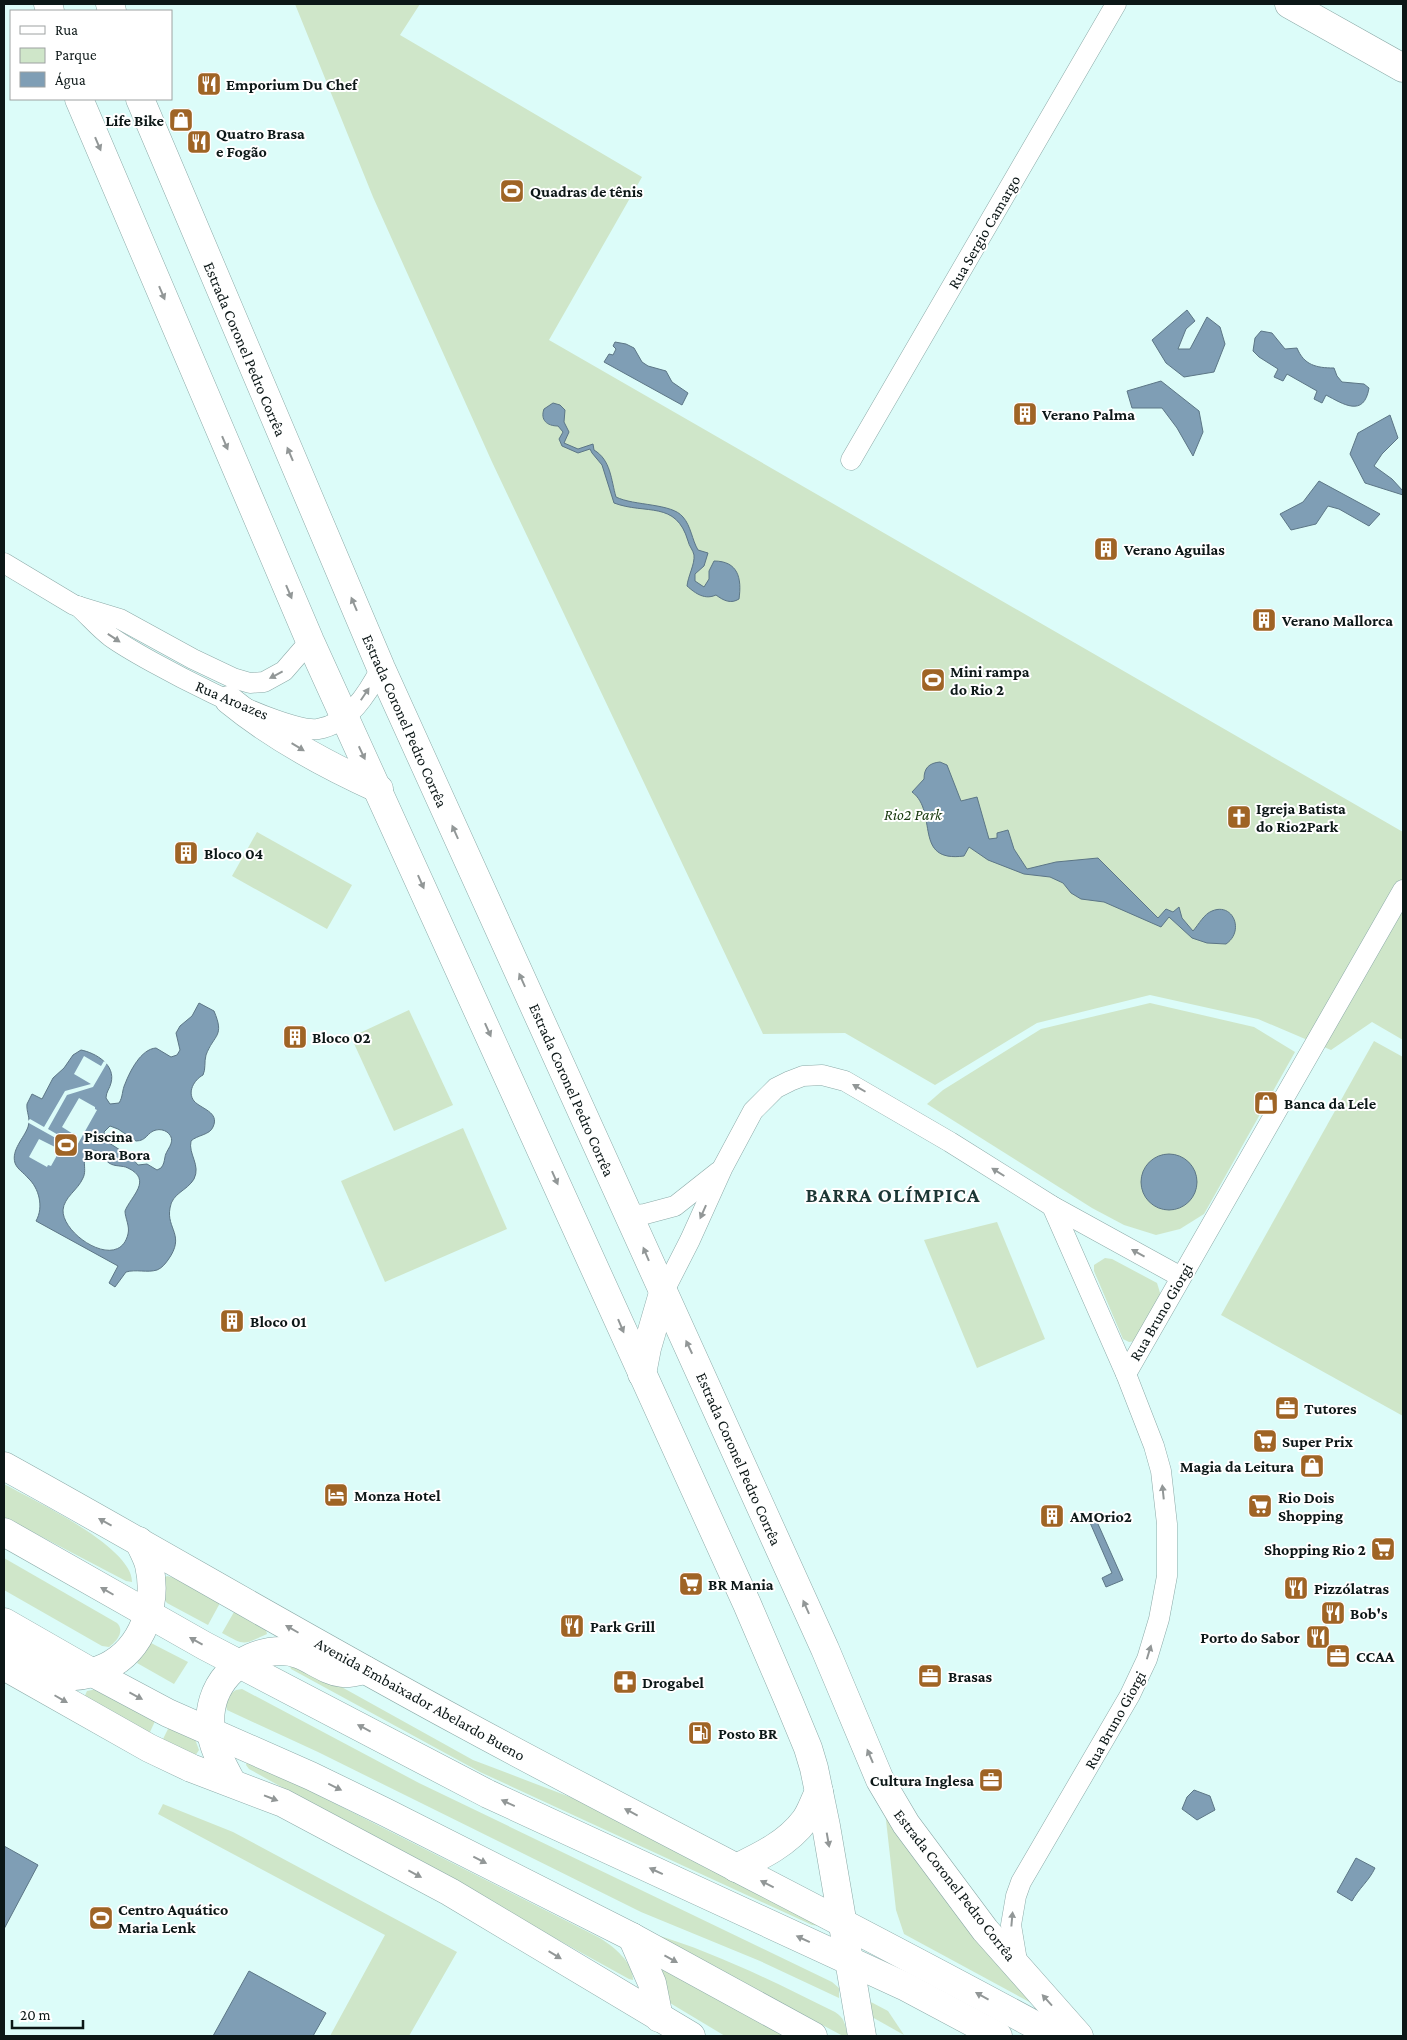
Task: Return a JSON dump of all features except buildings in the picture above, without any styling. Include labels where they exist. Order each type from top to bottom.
[{"type":"main road","points":[[1289,4],[1403,68]]},
{"type":"main road","points":[[79,100],[310,641],[379,789],[747,1604],[808,1748],[819,1792],[862,2036]]},
{"type":"main road","name":"Estrada Coronel Pedro Corrêa","points":[[140,100],[380,668],[825,1649],[890,1800],[985,1930],[1079,2036]]},
{"type":"main road","points":[[229,700],[271,731],[327,764],[379,789]]},
{"type":"main road","points":[[642,1374],[647,1348],[663,1293]]},
{"type":"main road","name":"Avenida Embaixador Abelardo Bueno","points":[[4,1466],[365,1670],[736,1868],[932,1968],[1055,2036]]},
{"type":"main road","points":[[4,1532],[149,1615],[488,1794],[848,1960],[944,2006],[998,2036]]},
{"type":"main road","points":[[4,1648],[41,1669],[60,1675],[79,1676],[93,1673],[116,1662],[129,1651],[149,1615],[151,1598],[149,1564],[139,1541]]},
{"type":"main road","points":[[4,1622],[168,1713],[311,1776],[632,1937],[813,2036]]},
{"type":"main road","points":[[232,1783],[216,1749],[211,1732],[210,1710],[213,1697],[224,1679],[240,1663],[262,1653],[282,1651],[300,1653],[334,1671],[342,1673],[365,1670]]},
{"type":"main road","points":[[4,1666],[148,1748],[191,1768],[284,1803],[450,1892],[691,2036]]},
{"type":"main road","points":[[736,1868],[762,1856],[792,1835],[806,1818],[819,1792]]},
{"type":"main road","points":[[632,1937],[652,1983],[660,2018]]},
{"type":"street","name":"Rua Sergio Camargo","points":[[851,460],[1116,4]]},
{"type":"street","name":"Rua Aroazes","points":[[4,563],[78,606],[120,619],[193,659],[233,678],[250,683],[264,682],[284,671],[310,641]]},
{"type":"street","name":"Rua Aroazes","points":[[78,606],[111,637],[184,679],[258,712],[308,729],[318,729],[345,718],[360,702],[374,682],[380,668]]},
{"type":"street","name":"Rua Bruno Giorgi","points":[[1018,1967],[1011,1925],[1016,1896],[1021,1882],[1090,1767],[1147,1660],[1159,1619],[1167,1576],[1167,1524],[1161,1471],[1154,1446],[1126,1374],[1400,895]]},
{"type":"street","points":[[663,1293],[690,1240],[723,1167],[753,1111],[769,1094],[790,1081],[803,1076],[822,1075],[845,1081],[950,1142],[1052,1206],[1181,1277]]},
{"type":"street","points":[[629,1216],[675,1206],[723,1167]]},
{"type":"street","points":[[1052,1206],[1126,1374]]},
{"type":"green space","name":"Rio2 Park","points":[[295,4],[420,4],[400,35],[642,177],[549,340],[1403,832],[1403,1040],[1372,1022],[1331,1050],[1258,1019],[1150,995],[1037,1023],[935,1085],[845,1033],[763,1034],[492,462],[373,197]]},
{"type":"green space","points":[[257,832],[352,885],[327,929],[232,876]]},
{"type":"green space","points":[[1150,1003],[1254,1027],[1295,1052],[1204,1214],[1180,1229],[1156,1235],[1124,1225],[1092,1208],[927,1104],[943,1090],[1041,1029]]},
{"type":"green space","points":[[409,1010],[453,1105],[394,1131],[351,1037]]},
{"type":"green space","points":[[1374,1041],[1403,1057],[1403,1416],[1221,1315]]},
{"type":"green space","points":[[463,1128],[507,1229],[385,1282],[341,1181]]},
{"type":"green space","points":[[997,1222],[1045,1339],[977,1368],[924,1240]]},
{"type":"green space","points":[[1105,1258],[1112,1259],[1157,1283],[1161,1296],[1136,1341],[1129,1342],[1123,1339],[1094,1271],[1094,1265]]},
{"type":"green space","points":[[4,1484],[58,1513],[100,1540],[128,1568],[132,1582],[126,1581],[4,1517]]},
{"type":"green space","points":[[4,1558],[117,1623],[120,1633],[115,1642],[109,1647],[102,1646],[4,1590]]},
{"type":"green space","points":[[167,1576],[175,1578],[220,1603],[208,1625],[167,1603],[164,1599],[164,1578]]},
{"type":"green space","points":[[234,1612],[266,1630],[267,1634],[248,1642],[240,1642],[222,1633]]},
{"type":"green space","points":[[151,1643],[188,1662],[174,1684],[137,1663]]},
{"type":"green space","points":[[289,1664],[311,1670],[473,1760],[570,1797],[740,1875],[821,1926],[812,1925],[480,1772],[291,1669]]},
{"type":"green space","points":[[97,1689],[157,1717],[149,1734],[84,1698],[87,1691]]},
{"type":"green space","points":[[242,1689],[419,1783],[832,1982],[839,1988],[839,1998],[760,1961],[641,1912],[318,1752],[227,1710],[226,1704],[229,1696],[236,1690]]},
{"type":"green space","points":[[170,1725],[195,1739],[199,1750],[195,1756],[162,1741]]},
{"type":"green space","points":[[247,1762],[255,1763],[600,1938],[617,1950],[626,1961],[630,1967],[633,1980],[249,1769],[246,1765]]},
{"type":"green space","points":[[884,1802],[1046,2011],[904,1934],[896,1910]]},
{"type":"green space","points":[[163,1804],[233,1832],[457,1952],[409,2036],[330,2036],[385,1935],[158,1814]]},
{"type":"green space","points":[[650,1933],[721,1958],[835,2012],[843,2019],[848,2036],[843,2036]]},
{"type":"green space","points":[[661,1969],[788,2036],[725,2036],[670,2003]]},
{"type":"green space","points":[[869,2001],[888,2011],[904,2035],[872,2017]]},
{"type":"water","points":[[1187,310],[1195,321],[1186,329],[1178,349],[1190,349],[1207,317],[1220,327],[1225,344],[1214,372],[1184,377],[1166,363],[1152,340]]},
{"type":"water","points":[[1261,331],[1272,333],[1285,349],[1297,348],[1307,362],[1316,366],[1334,368],[1342,382],[1364,384],[1369,388],[1363,403],[1358,406],[1346,405],[1326,395],[1322,403],[1314,399],[1317,391],[1287,374],[1283,381],[1274,377],[1278,369],[1253,351],[1255,338]]},
{"type":"water","points":[[615,342],[634,348],[642,362],[648,366],[666,371],[672,382],[688,393],[682,405],[604,362],[609,354],[613,355],[616,349],[613,346]]},
{"type":"water","points":[[1161,381],[1199,411],[1203,432],[1193,456],[1177,428],[1162,408],[1132,408],[1127,391]]},
{"type":"water","points":[[553,403],[560,405],[565,410],[564,422],[569,432],[564,443],[578,449],[593,444],[594,450],[600,454],[607,465],[616,497],[678,512],[688,525],[698,550],[708,553],[704,566],[695,574],[695,581],[704,587],[709,579],[709,571],[714,561],[728,564],[737,572],[739,578],[739,599],[730,602],[716,595],[704,596],[697,594],[687,586],[694,555],[683,528],[676,519],[668,514],[614,503],[602,465],[590,449],[578,453],[562,446],[559,439],[563,432],[558,426],[545,422],[543,416],[544,409]]},
{"type":"water","points":[[1390,415],[1398,438],[1382,454],[1374,466],[1392,479],[1403,491],[1403,495],[1365,483],[1350,454],[1358,433]]},
{"type":"water","points":[[1319,481],[1380,514],[1369,526],[1339,509],[1328,506],[1316,524],[1291,530],[1280,514],[1303,502]]},
{"type":"water","points":[[940,762],[947,765],[961,801],[977,797],[989,839],[997,838],[997,833],[1008,830],[1014,849],[1027,869],[1056,862],[1098,858],[1158,918],[1166,909],[1173,912],[1179,907],[1182,918],[1193,931],[1209,912],[1219,909],[1231,914],[1234,919],[1235,932],[1232,938],[1226,944],[1207,943],[1192,938],[1169,917],[1161,927],[1104,902],[1081,899],[1071,893],[1063,883],[1050,877],[1024,874],[988,860],[969,847],[964,856],[948,856],[938,852],[932,844],[920,801],[912,792],[924,779],[928,767]]},
{"type":"water","name":"Piscina Bora Bora","points":[[199,1003],[214,1011],[219,1026],[217,1035],[206,1055],[203,1075],[194,1083],[191,1090],[194,1101],[212,1114],[214,1118],[213,1127],[209,1132],[191,1141],[196,1174],[191,1183],[171,1203],[170,1215],[175,1244],[168,1260],[157,1270],[126,1272],[115,1287],[109,1283],[118,1266],[36,1221],[40,1210],[37,1192],[32,1182],[17,1167],[14,1158],[16,1149],[29,1124],[27,1104],[32,1094],[42,1099],[53,1078],[64,1068],[73,1055],[81,1050],[93,1054],[108,1065],[112,1077],[106,1098],[110,1104],[119,1103],[130,1073],[141,1056],[156,1048],[171,1057],[177,1055],[180,1050],[176,1033],[180,1026],[192,1016]],"holes":[[[110,1126],[136,1141],[142,1140],[156,1130],[167,1132],[170,1135],[171,1142],[161,1168],[157,1170],[147,1164],[138,1165],[131,1157],[106,1141],[104,1132]],[[91,1150],[100,1153],[111,1164],[128,1168],[139,1178],[138,1188],[125,1211],[128,1234],[123,1245],[114,1250],[103,1250],[92,1246],[71,1230],[65,1220],[64,1205],[83,1178],[85,1156]]]},
{"type":"water","points":[[1169,1154],[1180,1156],[1189,1162],[1195,1171],[1197,1182],[1195,1193],[1189,1202],[1180,1208],[1169,1210],[1158,1208],[1149,1202],[1143,1193],[1141,1182],[1143,1171],[1149,1162],[1158,1156]]},
{"type":"water","points":[[1094,1515],[1123,1580],[1106,1587],[1102,1578],[1112,1573],[1088,1518]]},
{"type":"water","points":[[1194,1790],[1210,1796],[1215,1810],[1197,1820],[1182,1809],[1187,1797]]},
{"type":"water","points":[[4,1846],[38,1865],[4,1929]]},
{"type":"water","points":[[1356,1858],[1375,1868],[1352,1901],[1337,1892]]},
{"type":"water","points":[[249,1971],[326,2013],[313,2036],[213,2036]]},
{"type":"pier","points":[[84,1056],[101,1066],[104,1061],[107,1063],[93,1087],[67,1095],[48,1129],[74,1144],[78,1137],[62,1127],[79,1098],[97,1110],[75,1149],[64,1143],[51,1166],[48,1165],[47,1167],[29,1157],[39,1139],[57,1148],[61,1141],[27,1122],[30,1119],[44,1127],[65,1091],[91,1084],[74,1074]]},
{"type":"place","name":"Emporium Du Chef","points":[[209,84]]},
{"type":"place","name":"Life Bike","points":[[181,120]]},
{"type":"place","name":"Quatro Brasa e Fogão","points":[[199,142]]},
{"type":"place","name":"Quadras de tênis","points":[[512,191]]},
{"type":"place","name":"Verano Palma","points":[[1025,414]]},
{"type":"place","name":"Verano Aguilas","points":[[1106,549]]},
{"type":"place","name":"Verano Mallorca","points":[[1264,620]]},
{"type":"place","name":"Mini rampa do Rio 2","points":[[933,680]]},
{"type":"place","name":"Igreja Batista do Rio2Park","points":[[1239,817]]},
{"type":"place","name":"Bloco 04","points":[[186,853]]},
{"type":"place","name":"Bloco 02","points":[[295,1037]]},
{"type":"place","name":"Banca da Lele","points":[[1266,1103]]},
{"type":"place","name":"Piscina Bora Bora","points":[[66,1145]]},
{"type":"place","name":"Bloco 01","points":[[232,1321]]},
{"type":"place","name":"Tutores","points":[[1287,1408]]},
{"type":"place","name":"Super Prix","points":[[1265,1441]]},
{"type":"place","name":"Magia da Leitura","points":[[1312,1466]]},
{"type":"place","name":"Monza Hotel","points":[[336,1495]]},
{"type":"place","name":"Rio Dois Shopping","points":[[1260,1506]]},
{"type":"place","name":"AMOrio2","points":[[1052,1516]]},
{"type":"place","name":"Shopping Rio 2","points":[[1383,1549]]},
{"type":"place","name":"BR Mania","points":[[691,1584]]},
{"type":"place","name":"Pizzólatras","points":[[1296,1588]]},
{"type":"place","name":"Bob's","points":[[1333,1613]]},
{"type":"place","name":"Park Grill","points":[[572,1626]]},
{"type":"place","name":"Porto do Sabor","points":[[1318,1637]]},
{"type":"place","name":"CCAA","points":[[1338,1656]]},
{"type":"place","name":"Brasas","points":[[930,1676]]},
{"type":"place","name":"Drogabel","points":[[625,1682]]},
{"type":"place","name":"Posto BR","points":[[700,1733]]},
{"type":"place","name":"Cultura Inglesa","points":[[991,1780]]},
{"type":"place","name":"Centro Aquático Maria Lenk","points":[[101,1918]]},
{"type":"district","name":"BARRA OLÍMPICA","points":[[893,1195]]}]
